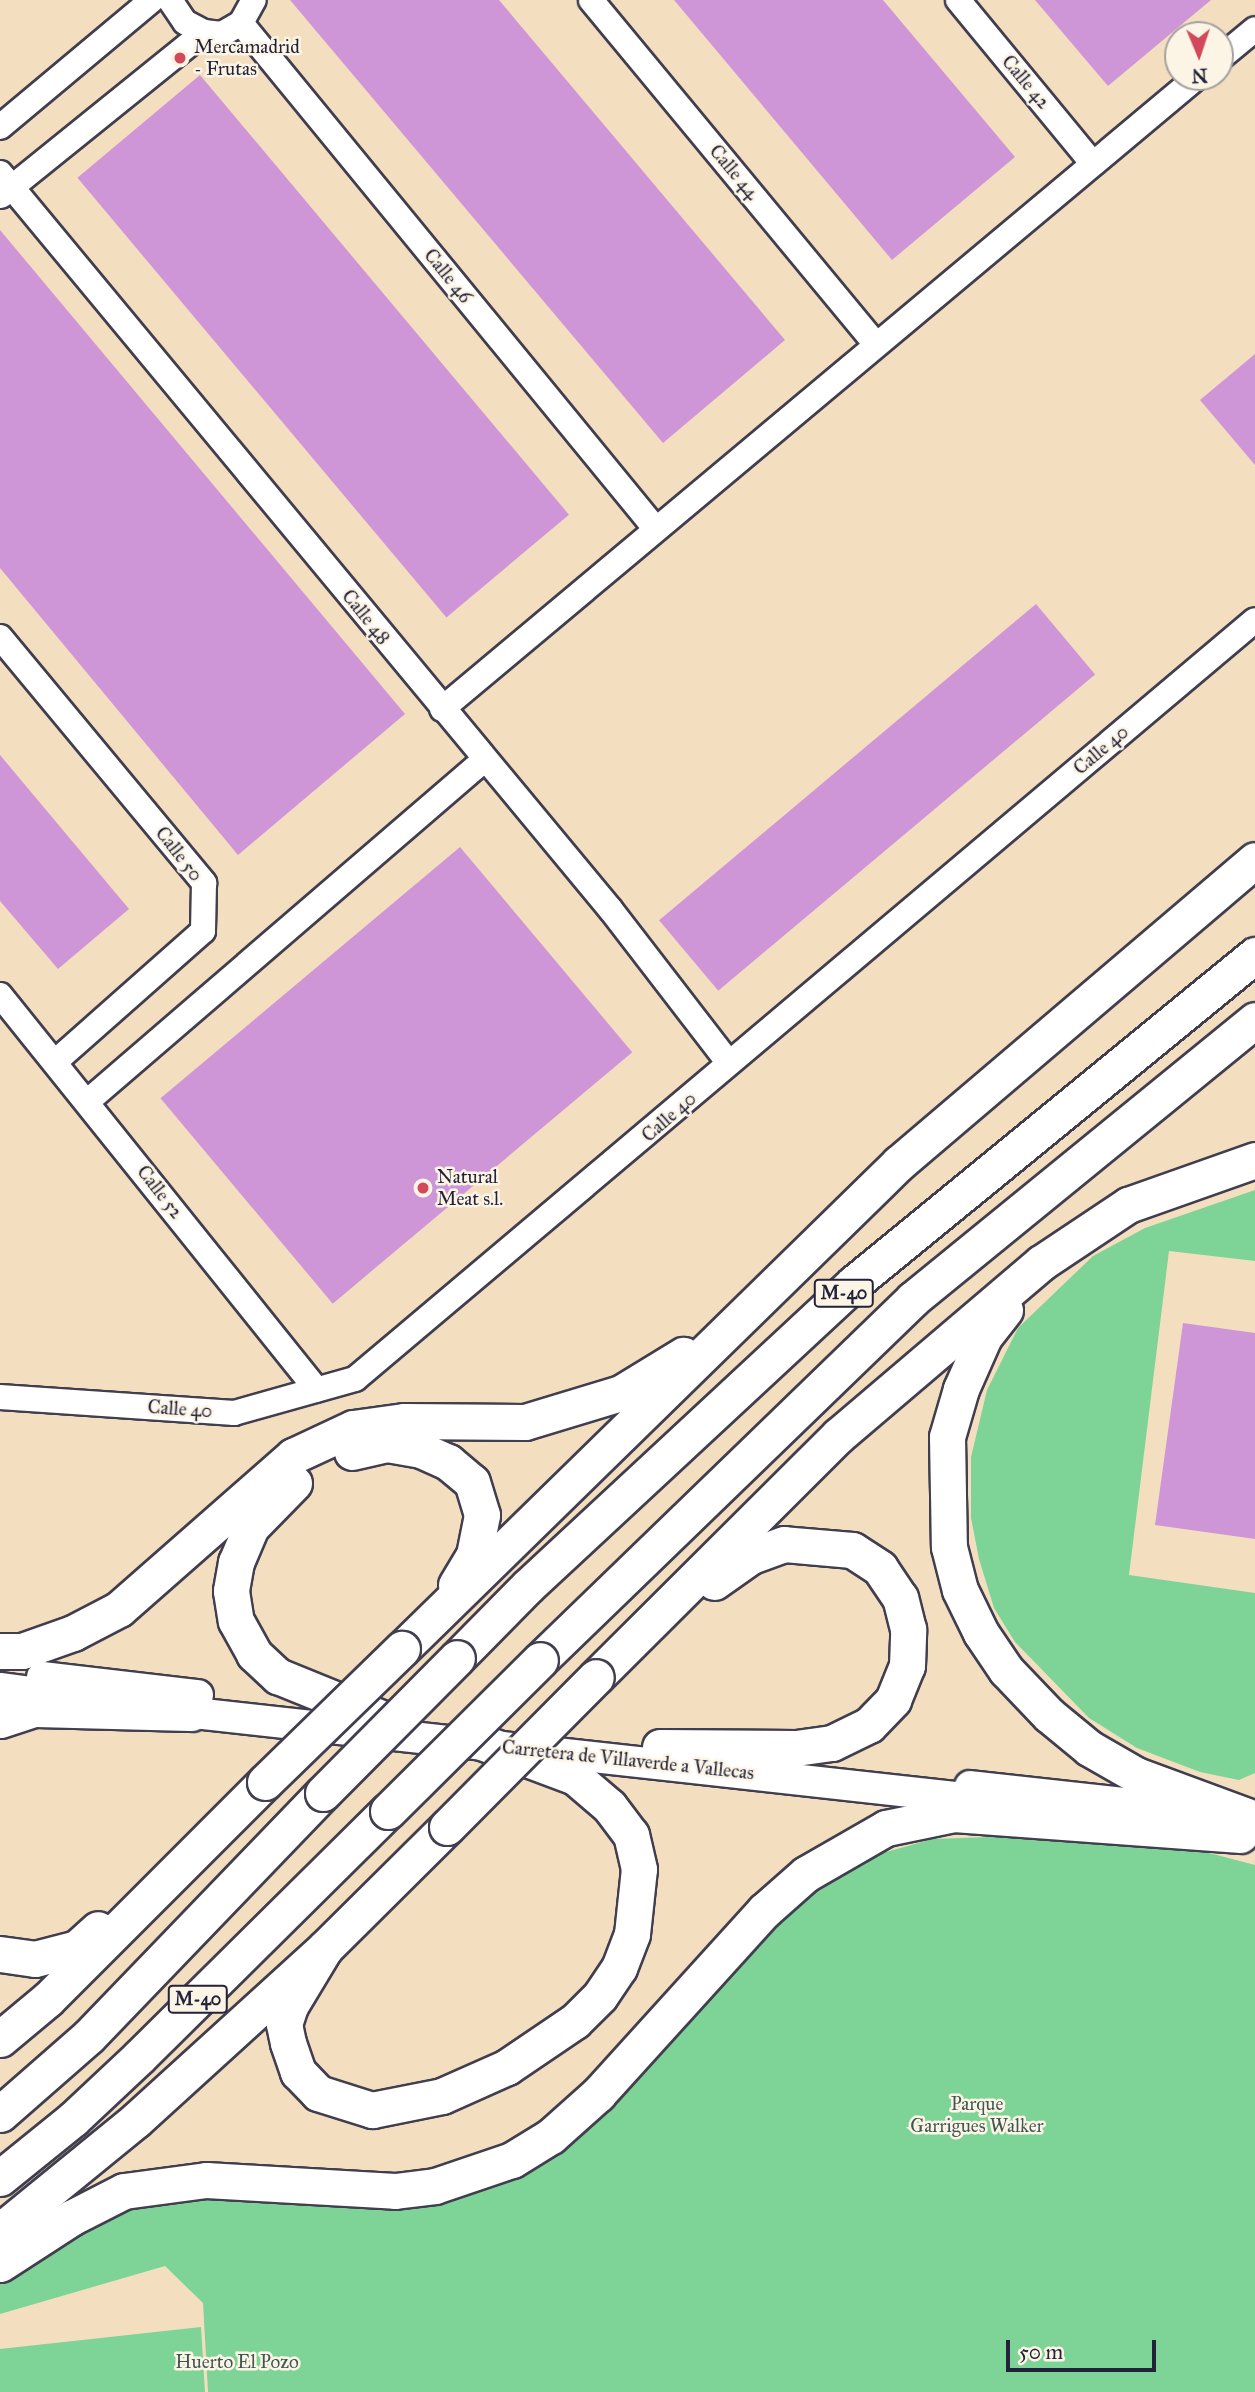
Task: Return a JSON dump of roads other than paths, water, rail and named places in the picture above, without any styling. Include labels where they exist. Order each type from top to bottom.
[{"type":"highway","points":[[0,2039],[47,1999],[265,1782],[432,1622],[899,1163],[1255,860]]},
{"type":"highway","name":"M-40","points":[[0,2115],[89,2036],[323,1793],[528,1586],[853,1283],[1255,955]]},
{"type":"highway","name":"M-40","points":[[0,2178],[139,2057],[540,1660],[914,1298],[1255,1020]]},
{"type":"highway","points":[[0,2231],[136,2120],[325,1948],[839,1435],[1041,1264],[1128,1205],[1255,1160]]},
{"type":"highway","points":[[1041,1264],[984,1338],[961,1389],[947,1437],[949,1547],[960,1590],[981,1633],[1006,1670],[1089,1748],[1136,1775],[1250,1829]]},
{"type":"highway","points":[[0,1651],[22,1651],[72,1633],[119,1609],[293,1456],[353,1428],[404,1421],[525,1422],[621,1392],[731,1326]]},
{"type":"highway","points":[[379,1717],[278,1676],[254,1654],[236,1621],[231,1591],[236,1562],[251,1527],[275,1499],[307,1472],[348,1453],[387,1444],[421,1450],[448,1462],[472,1482],[482,1516],[474,1555],[432,1622]]},
{"type":"highway","points":[[634,1639],[751,1556],[784,1544],[852,1550],[880,1568],[901,1598],[908,1629],[907,1666],[893,1700],[869,1725],[832,1743],[796,1748],[660,1747]]},
{"type":"highway","points":[[0,1720],[34,1709],[191,1713]]},
{"type":"highway","points":[[325,1948],[290,2006],[284,2024],[288,2043],[298,2072],[318,2093],[362,2108],[406,2106],[442,2096],[507,2067],[575,2021],[600,1996],[619,1968],[632,1934],[639,1869],[631,1835],[609,1806],[575,1777],[484,1743]]},
{"type":"highway","points":[[0,2264],[71,2218],[124,2191],[206,2180],[395,2191],[435,2186],[512,2160],[551,2136],[598,2094],[764,1910],[806,1874],[886,1828],[954,1814],[1250,1829]]},
{"type":"highway","points":[[0,1954],[35,1959],[77,1948],[160,1873],[209,1838]]},
{"type":"main road","name":"Carretera de Villaverde a Vallecas","points":[[0,1672],[660,1747],[1250,1829]]},
{"type":"main road","name":"Carretera de Villaverde a Vallecas","points":[[0,1688],[191,1713],[1250,1829]]},
{"type":"street","points":[[0,127],[152,0]]},
{"type":"street","points":[[170,0],[185,22],[204,32],[222,34],[241,23],[254,0]]},
{"type":"street","name":"Calle 44","points":[[591,0],[876,345]]},
{"type":"street","name":"Calle 42","points":[[958,0],[1093,164]]},
{"type":"street","name":"Calle 46","points":[[241,23],[655,528]]},
{"type":"street","points":[[1234,46],[1255,29]]},
{"type":"street","points":[[4,185],[204,32]]},
{"type":"street","points":[[442,709],[1180,91]]},
{"type":"street","name":"Calle 48","points":[[4,185],[611,910],[729,1063]]},
{"type":"street","name":"Calle 40","points":[[0,1397],[234,1413],[355,1379],[1255,620]]},
{"type":"street","name":"Calle 50","points":[[0,637],[204,883],[203,931],[56,1061]]},
{"type":"street","points":[[88,1101],[484,760]]},
{"type":"street","name":"Calle 52","points":[[0,995],[56,1061],[317,1390]]},
{"type":"place","name":"Mercamadrid - Frutas","points":[[180,58]]},
{"type":"place","name":"Natural Meat s.l.","points":[[423,1188]]},
{"type":"park label","name":"Parque Garrigues Walker","points":[[977,2115]]},
{"type":"park label","name":"Huerto El Pozo","points":[[237,2362]]}]
